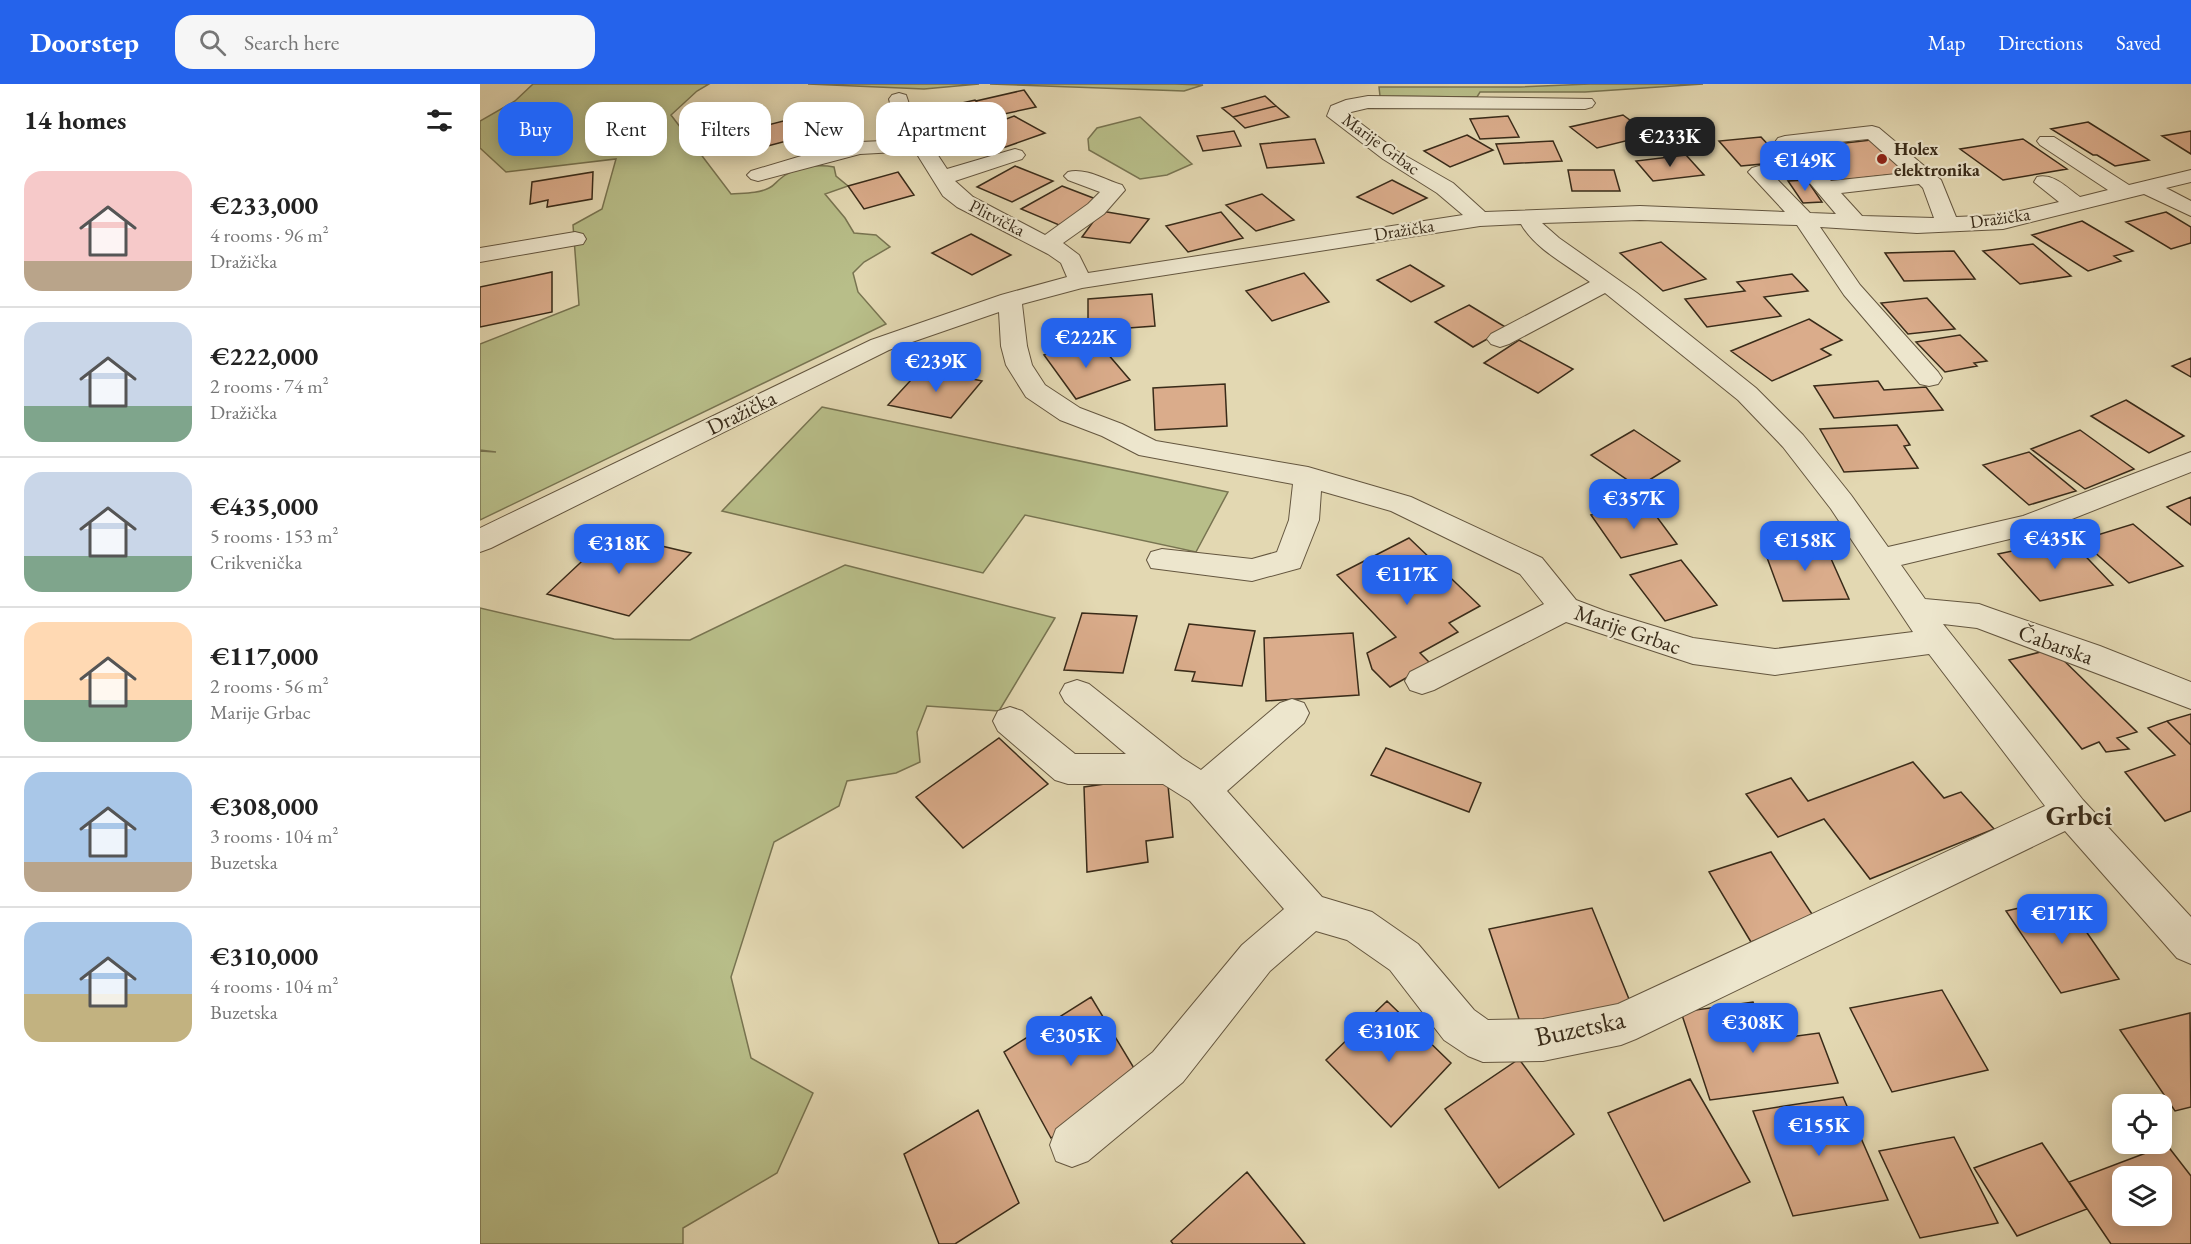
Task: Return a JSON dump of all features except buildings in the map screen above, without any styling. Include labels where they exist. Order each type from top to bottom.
[{"type":"street","name":"Marije Grbac","points":[[1480,219],[1445,188],[1390,154],[1337,116],[1338,110],[1353,104],[1368,102],[1585,103]]},
{"type":"street","points":[[1855,222],[1785,142],[1872,132],[1933,185],[1948,225]]},
{"type":"street","points":[[2047,141],[2134,189],[2191,209]]},
{"type":"street","points":[[758,175],[815,158],[860,148],[876,147]]},
{"type":"street","points":[[942,178],[1015,155]]},
{"type":"street","name":"Plitvička","points":[[928,156],[951,191],[964,202],[1047,244],[1071,260],[1080,281]]},
{"type":"street","points":[[1759,172],[1804,219],[1852,290],[1929,378]]},
{"type":"street","points":[[1047,244],[1096,208],[1114,190],[1075,176]]},
{"type":"street","name":"Dražička","points":[[480,541],[880,345],[1010,300],[1080,281],[1480,219],[1640,213],[1917,226],[2002,222],[2191,176]]},
{"type":"street","points":[[1827,188],[1923,177]]},
{"type":"street","points":[[2045,182],[2075,203]]},
{"type":"street","points":[[1527,216],[1534,228],[1551,243],[1616,289],[1747,394],[1793,441],[1841,502],[1937,641],[2070,811],[2191,945]]},
{"type":"street","points":[[480,255],[575,239]]},
{"type":"street","points":[[1557,331],[1616,289]]},
{"type":"street","points":[[1500,339],[1616,289]]},
{"type":"street","points":[[1010,300],[1014,346],[1019,365],[1035,392],[1070,414],[1112,430],[1149,449],[1308,477],[1304,520],[1289,560],[1252,570],[1162,560]]},
{"type":"street","points":[[1881,559],[2029,525],[2191,462]]},
{"type":"street","name":"Marije Grbac","points":[[1308,477],[1401,504],[1531,566],[1565,608],[1594,620],[1694,651],[1775,662],[1937,641]]},
{"type":"street","points":[[1422,681],[1565,608]]},
{"type":"street","name":"Čabarska","points":[[1916,610],[1979,616],[2088,655],[2191,696]]},
{"type":"street","points":[[1072,1145],[1168,1067],[1256,958],[1310,911],[1203,790],[1169,769],[1077,693]]},
{"type":"street","points":[[1203,790],[1292,713]]},
{"type":"street","points":[[1010,721],[1068,769],[1169,769]]},
{"type":"street","name":"Buzetska","points":[[1310,911],[1358,925],[1404,957],[1459,1025],[1482,1041],[1543,1040],[1621,1024],[2070,811]]},
{"type":"green space","points":[[533,84],[709,84],[685,102],[679,102],[679,108],[671,115],[679,126],[679,156],[702,156],[731,194],[764,190],[799,169],[813,166],[834,167],[836,176],[848,186],[825,194],[854,233],[876,235],[890,247],[864,262],[853,273],[858,292],[886,324],[480,520],[480,451],[496,452],[480,450],[480,344],[579,305],[573,225],[602,209],[616,159],[506,172],[480,148],[480,121],[498,111],[498,156],[573,156],[573,102],[513,102]]},
{"type":"green space","points":[[808,84],[979,84],[924,89]]},
{"type":"green space","points":[[990,84],[1175,84],[1203,85],[1184,91]]},
{"type":"green space","points":[[1590,84],[1703,84],[1585,92],[1480,92],[1477,97],[1380,96],[1379,87],[1520,87]]},
{"type":"green space","points":[[1140,117],[1192,164],[1167,175],[1140,179],[1089,150],[1088,139],[1097,128]]},
{"type":"green space","points":[[822,407],[1228,492],[1196,552],[1025,515],[983,573],[722,511]]},
{"type":"green space","points":[[845,565],[1055,618],[999,711],[927,706],[917,732],[920,762],[896,773],[847,781],[839,806],[774,842],[731,977],[751,1058],[813,1093],[777,1173],[683,1228],[683,1244],[480,1244],[480,608],[614,639],[690,640]]},
{"type":"place","name":"Holex elektronika","points":[[1882,159]]},
{"type":"district","name":"Grbci","points":[[2079,815]]}]
